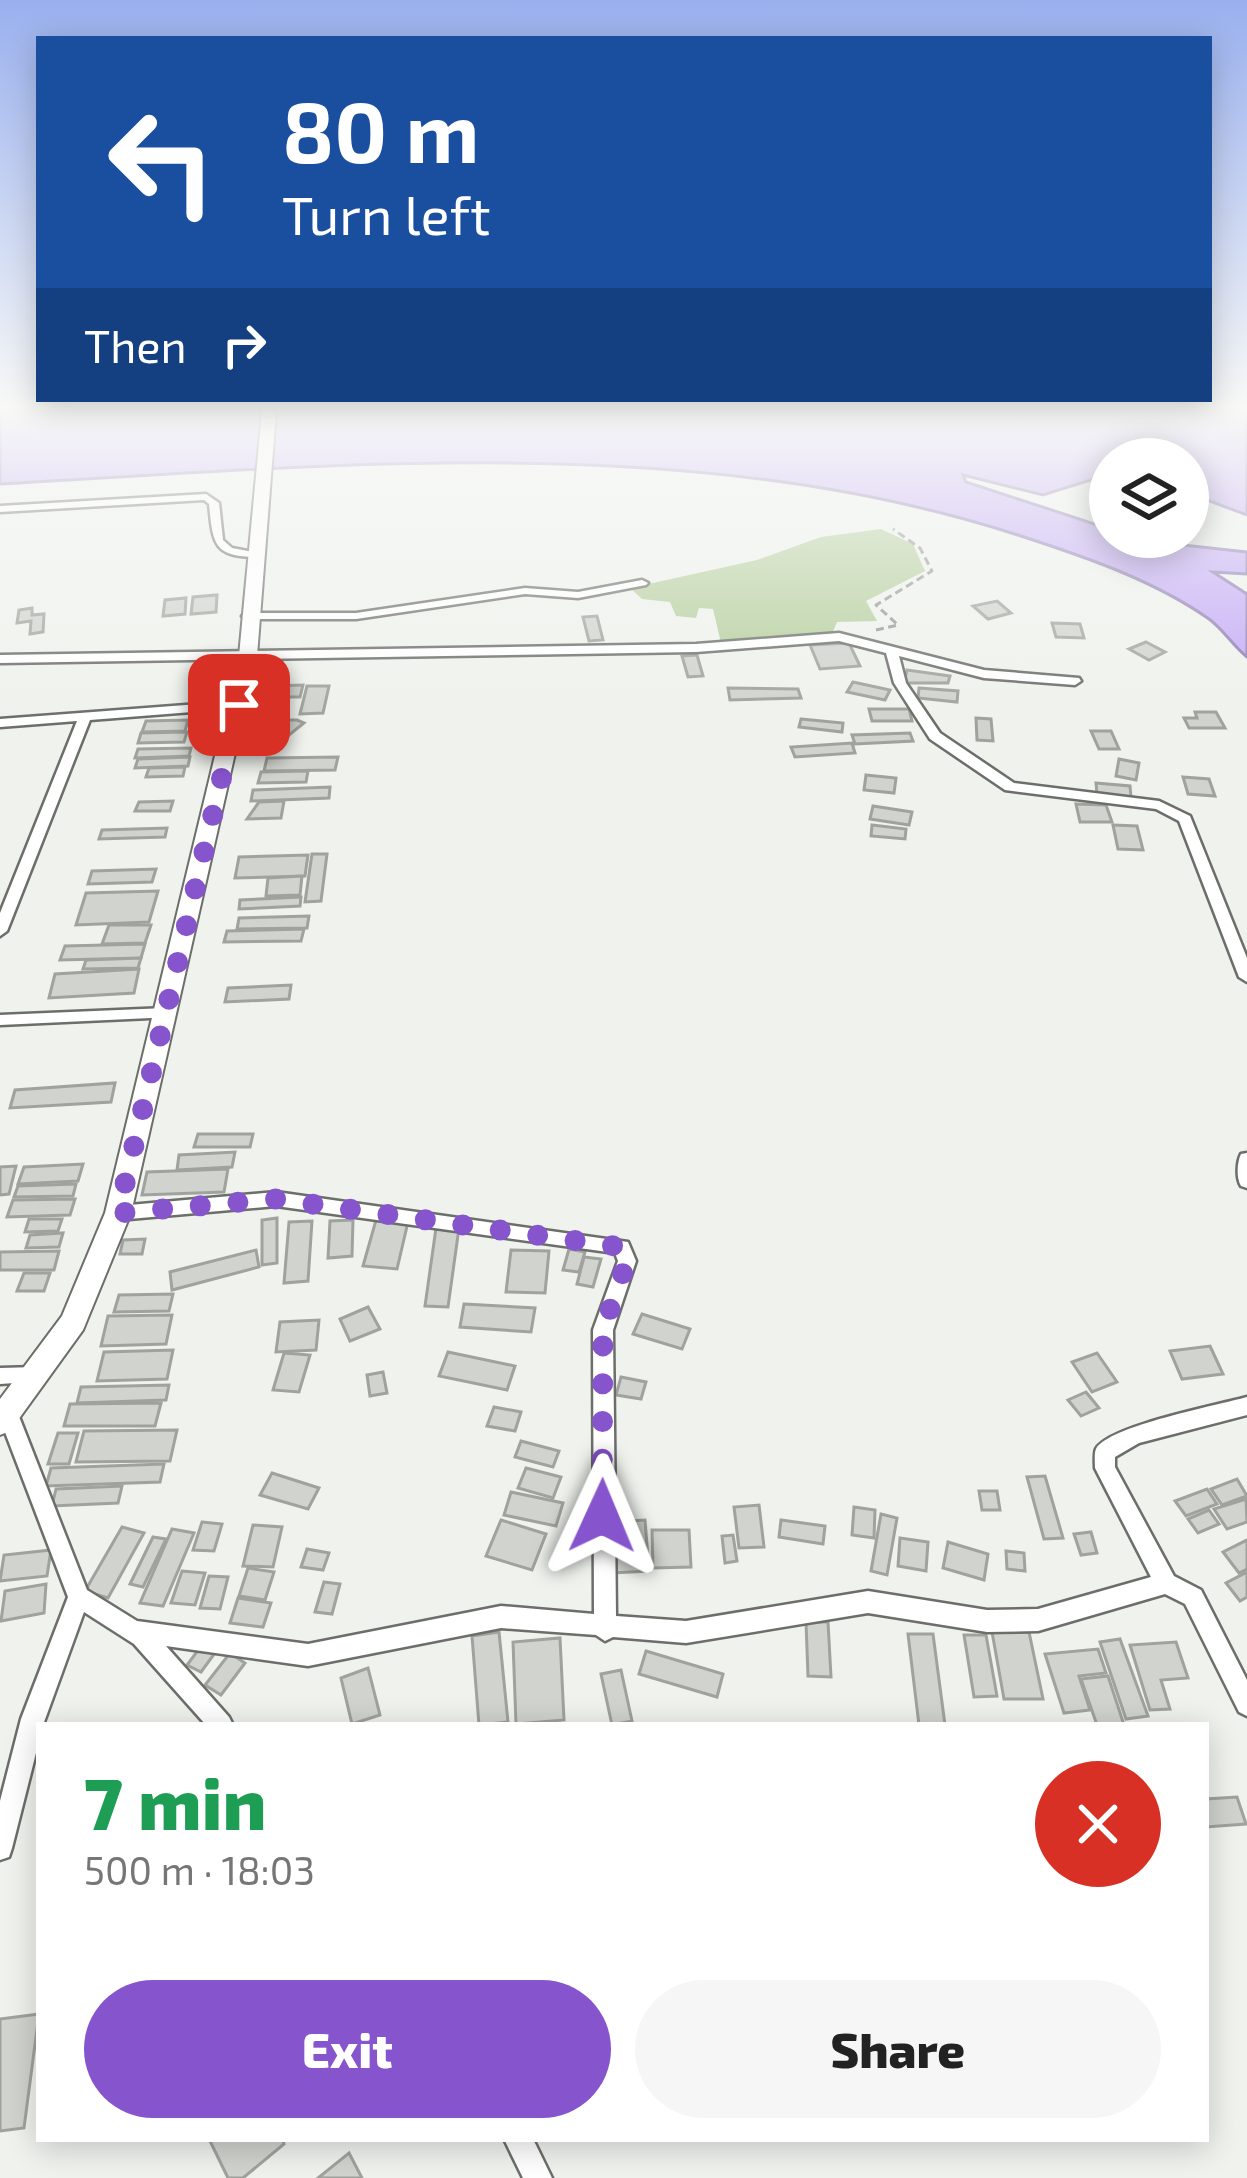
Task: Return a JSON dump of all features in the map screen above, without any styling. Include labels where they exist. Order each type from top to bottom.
[{"type":"street","points":[[215,514],[218,541],[229,550],[254,556]]},
{"type":"street","points":[[219,1722],[189,1682],[134,1631],[79,1597],[4,1418],[74,1322],[118,1213],[239,705],[248,656],[258,514]]},
{"type":"street","points":[[248,616],[356,616],[525,592],[578,595],[642,583]]},
{"type":"street","points":[[0,659],[696,648],[839,637],[926,663],[984,674],[1075,681]]},
{"type":"street","points":[[891,650],[900,683],[935,736],[1010,787],[1024,793],[1159,806],[1185,819],[1247,977]]},
{"type":"street","points":[[0,724],[239,705]]},
{"type":"street","points":[[0,931],[85,717]]},
{"type":"street","points":[[0,1020],[166,1013]]},
{"type":"street","points":[[1247,1159],[1247,1180]]},
{"type":"street","points":[[118,1213],[276,1199],[622,1247],[627,1261],[603,1330],[605,1630]]},
{"type":"street","points":[[0,1376],[38,1375]]},
{"type":"street","points":[[1247,1406],[1134,1435],[1105,1452],[1105,1468],[1124,1509],[1166,1583],[1193,1597],[1247,1704]]},
{"type":"street","points":[[134,1631],[308,1655],[501,1618],[581,1621],[605,1630],[686,1632],[739,1627],[868,1602],[987,1622],[1038,1620],[1166,1583]]},
{"type":"street","points":[[0,1848],[33,1719],[79,1597]]},
{"type":"street","points":[[520,2142],[538,2178]]},
{"type":"path","points":[[839,637],[844,628],[892,630],[898,626],[877,604],[932,571],[920,548],[893,529]]},
{"type":"green space","points":[[881,529],[913,544],[925,571],[866,601],[877,621],[837,622],[832,634],[722,647],[713,609],[699,608],[696,618],[676,616],[670,602],[642,599],[630,588],[757,560],[821,537]]},
{"type":"shaded area","points":[[937,514],[1063,514],[1089,522],[1089,558],[1209,558],[1209,548],[1247,552],[1247,574],[1213,572],[1247,594],[1247,657],[1188,605],[1097,562]]},
{"type":"building","points":[[217,595],[216,612],[191,614],[193,597]]},
{"type":"building","points":[[186,598],[185,614],[163,616],[165,600]]},
{"type":"building","points":[[997,601],[1011,613],[988,619],[973,606]]},
{"type":"building","points":[[32,608],[32,615],[44,614],[43,632],[30,634],[31,621],[17,623],[19,610]]},
{"type":"building","points":[[597,616],[603,640],[589,641],[583,617]]},
{"type":"building","points":[[1052,623],[1080,624],[1084,638],[1056,637]]},
{"type":"building","points":[[1146,642],[1165,652],[1149,660],[1129,649]]},
{"type":"building","points":[[849,643],[860,666],[820,669],[810,645]]},
{"type":"building","points":[[697,655],[703,676],[688,677],[682,656]]},
{"type":"building","points":[[907,670],[950,676],[948,683],[904,683]]},
{"type":"building","points":[[853,682],[890,690],[885,700],[847,692]]},
{"type":"building","points":[[303,685],[300,697],[269,697],[272,686]]},
{"type":"building","points":[[307,686],[329,686],[323,713],[300,714]]},
{"type":"building","points":[[728,688],[798,689],[801,698],[730,700]]},
{"type":"building","points":[[919,688],[958,691],[957,702],[918,698]]},
{"type":"building","points":[[869,709],[909,709],[912,721],[872,721]]},
{"type":"building","points":[[1195,712],[1216,712],[1225,728],[1189,728],[1184,718],[1197,718]]},
{"type":"building","points":[[976,718],[991,719],[993,741],[977,740]]},
{"type":"building","points":[[801,719],[843,723],[842,732],[799,727]]},
{"type":"building","points":[[188,720],[185,731],[142,732],[146,721]]},
{"type":"building","points":[[269,720],[304,723],[289,735],[266,735]]},
{"type":"building","points":[[1091,731],[1111,731],[1119,749],[1099,749]]},
{"type":"building","points":[[187,732],[184,742],[138,743],[141,733]]},
{"type":"building","points":[[910,733],[913,741],[855,744],[852,735]]},
{"type":"building","points":[[852,743],[855,753],[795,757],[791,747]]},
{"type":"building","points":[[191,748],[189,756],[135,758],[138,749]]},
{"type":"building","points":[[190,757],[188,766],[135,768],[138,759]]},
{"type":"building","points":[[338,757],[335,770],[264,771],[267,758]]},
{"type":"building","points":[[1119,759],[1139,763],[1136,780],[1116,776]]},
{"type":"building","points":[[185,767],[183,776],[146,777],[149,768]]},
{"type":"building","points":[[308,771],[306,782],[258,783],[261,772]]},
{"type":"building","points":[[866,775],[896,778],[894,793],[864,790]]},
{"type":"building","points":[[1183,777],[1209,779],[1215,796],[1188,794]]},
{"type":"building","points":[[1096,783],[1130,786],[1131,797],[1097,794]]},
{"type":"building","points":[[330,787],[329,798],[251,801],[253,790]]},
{"type":"building","points":[[173,801],[170,811],[135,811],[139,802]]},
{"type":"building","points":[[284,801],[281,818],[247,819],[259,802]]},
{"type":"building","points":[[1076,804],[1106,805],[1112,822],[1080,822]]},
{"type":"building","points":[[873,806],[912,812],[909,825],[870,819]]},
{"type":"building","points":[[872,825],[906,829],[905,839],[871,836]]},
{"type":"building","points":[[1113,825],[1137,826],[1143,850],[1118,849]]},
{"type":"building","points":[[167,828],[165,837],[99,839],[102,830]]},
{"type":"building","points":[[312,854],[327,854],[321,901],[305,902]]},
{"type":"building","points":[[308,855],[305,876],[235,878],[239,857]]},
{"type":"building","points":[[156,869],[152,882],[88,884],[92,871]]},
{"type":"building","points":[[302,876],[300,895],[266,896],[268,878]]},
{"type":"building","points":[[158,891],[149,922],[76,925],[86,893]]},
{"type":"building","points":[[301,897],[300,906],[239,909],[240,900]]},
{"type":"building","points":[[309,916],[307,928],[237,929],[239,918]]},
{"type":"building","points":[[109,925],[151,925],[145,943],[102,944]]},
{"type":"building","points":[[304,929],[301,941],[224,942],[227,931]]},
{"type":"building","points":[[145,944],[141,958],[60,960],[65,946]]},
{"type":"building","points":[[141,958],[138,968],[83,969],[86,960]]},
{"type":"building","points":[[139,969],[134,993],[49,998],[55,974]]},
{"type":"building","points":[[291,985],[289,999],[225,1002],[228,988]]},
{"type":"building","points":[[115,1083],[111,1102],[10,1108],[15,1090]]},
{"type":"building","points":[[198,1134],[253,1134],[250,1147],[194,1147]]},
{"type":"building","points":[[235,1152],[232,1167],[177,1170],[179,1155]]},
{"type":"building","points":[[83,1164],[78,1181],[18,1184],[24,1167]]},
{"type":"building","points":[[16,1166],[9,1194],[0,1195],[0,1167]]},
{"type":"building","points":[[228,1169],[224,1192],[142,1195],[147,1172]]},
{"type":"building","points":[[76,1184],[73,1196],[14,1197],[18,1186]]},
{"type":"building","points":[[75,1199],[70,1215],[7,1217],[13,1200]]},
{"type":"building","points":[[277,1218],[277,1263],[262,1265],[262,1220]]},
{"type":"building","points":[[29,1219],[62,1219],[58,1231],[25,1232]]},
{"type":"building","points":[[353,1220],[352,1256],[328,1258],[330,1221]]},
{"type":"building","points":[[376,1220],[408,1222],[397,1269],[363,1266]]},
{"type":"building","points":[[312,1221],[308,1281],[284,1283],[289,1222]]},
{"type":"building","points":[[436,1228],[459,1228],[448,1307],[425,1306]]},
{"type":"building","points":[[63,1233],[59,1247],[26,1248],[30,1235]]},
{"type":"building","points":[[145,1239],[142,1254],[120,1254],[123,1240]]},
{"type":"building","points":[[569,1249],[585,1252],[579,1272],[563,1270]]},
{"type":"building","points":[[256,1250],[259,1267],[172,1290],[170,1272]]},
{"type":"building","points":[[511,1250],[549,1251],[545,1293],[506,1292]]},
{"type":"building","points":[[59,1251],[54,1270],[0,1270],[0,1252]]},
{"type":"building","points":[[584,1257],[601,1259],[593,1287],[577,1284]]},
{"type":"building","points":[[24,1273],[50,1273],[44,1291],[17,1291]]},
{"type":"building","points":[[173,1294],[169,1311],[114,1312],[119,1295]]},
{"type":"building","points":[[464,1304],[535,1308],[531,1332],[460,1327]]},
{"type":"building","points":[[368,1307],[380,1329],[350,1341],[340,1319]]},
{"type":"building","points":[[642,1314],[690,1329],[682,1349],[633,1334]]},
{"type":"building","points":[[172,1315],[166,1344],[101,1346],[108,1316]]},
{"type":"building","points":[[319,1320],[316,1350],[276,1352],[280,1322]]},
{"type":"building","points":[[1210,1346],[1223,1374],[1182,1379],[1170,1351]]},
{"type":"building","points":[[173,1350],[167,1379],[97,1381],[104,1352]]},
{"type":"building","points":[[448,1352],[515,1366],[507,1390],[439,1376]]},
{"type":"building","points":[[284,1353],[310,1355],[299,1392],[273,1390]]},
{"type":"building","points":[[1097,1353],[1117,1382],[1092,1392],[1072,1362]]},
{"type":"building","points":[[383,1372],[387,1393],[370,1396],[367,1375]]},
{"type":"building","points":[[621,1377],[646,1382],[641,1399],[616,1395]]},
{"type":"building","points":[[169,1385],[166,1400],[77,1403],[81,1387]]},
{"type":"building","points":[[1086,1392],[1099,1408],[1081,1416],[1068,1400]]},
{"type":"building","points":[[161,1403],[155,1426],[64,1426],[70,1404]]},
{"type":"building","points":[[494,1407],[521,1412],[515,1431],[487,1426]]},
{"type":"building","points":[[177,1430],[170,1461],[76,1462],[84,1431]]},
{"type":"building","points":[[58,1433],[78,1433],[69,1464],[48,1464]]},
{"type":"building","points":[[521,1441],[559,1451],[553,1467],[515,1457]]},
{"type":"building","points":[[164,1464],[160,1482],[46,1486],[51,1468]]},
{"type":"building","points":[[526,1468],[561,1477],[553,1498],[518,1488]]},
{"type":"building","points":[[272,1473],[319,1488],[308,1509],[260,1495]]},
{"type":"building","points":[[1045,1476],[1063,1538],[1044,1539],[1027,1477]]},
{"type":"building","points":[[1237,1479],[1247,1496],[1222,1505],[1211,1489]]},
{"type":"building","points":[[122,1486],[118,1503],[52,1506],[56,1489]]},
{"type":"building","points":[[1207,1489],[1217,1504],[1186,1516],[1175,1501]]},
{"type":"building","points":[[979,1491],[997,1491],[1000,1510],[982,1510]]},
{"type":"building","points":[[511,1492],[563,1503],[556,1526],[504,1515]]},
{"type":"building","points":[[1246,1499],[1247,1522],[1227,1529],[1214,1509]]},
{"type":"building","points":[[759,1505],[764,1547],[739,1548],[734,1507]]},
{"type":"building","points":[[854,1507],[875,1510],[874,1538],[852,1535]]},
{"type":"building","points":[[1209,1510],[1219,1524],[1198,1533],[1188,1519]]},
{"type":"building","points":[[881,1514],[897,1518],[887,1575],[871,1571]]},
{"type":"building","points":[[501,1520],[546,1534],[532,1570],[486,1556]]},
{"type":"building","points":[[645,1520],[649,1571],[612,1573],[610,1522]]},
{"type":"building","points":[[781,1520],[825,1526],[823,1544],[779,1537]]},
{"type":"building","points":[[202,1522],[222,1524],[214,1551],[193,1550]]},
{"type":"building","points":[[253,1525],[282,1527],[273,1567],[243,1566]]},
{"type":"building","points":[[122,1527],[144,1533],[108,1598],[85,1591]]},
{"type":"building","points":[[172,1529],[194,1533],[163,1606],[140,1603]]},
{"type":"building","points":[[652,1530],[689,1530],[691,1567],[653,1568]]},
{"type":"building","points":[[1091,1532],[1097,1553],[1081,1555],[1074,1534]]},
{"type":"building","points":[[733,1535],[737,1561],[725,1563],[722,1536]]},
{"type":"building","points":[[153,1537],[166,1539],[143,1587],[130,1584]]},
{"type":"building","points":[[900,1538],[928,1542],[926,1571],[898,1566]]},
{"type":"building","points":[[1247,1540],[1247,1569],[1239,1573],[1223,1552]]},
{"type":"building","points":[[948,1542],[988,1554],[984,1580],[943,1568]]},
{"type":"building","points":[[307,1549],[329,1553],[323,1570],[301,1567]]},
{"type":"building","points":[[51,1550],[47,1576],[0,1581],[4,1555]]},
{"type":"building","points":[[1006,1551],[1024,1553],[1025,1571],[1007,1569]]},
{"type":"building","points":[[248,1568],[274,1572],[265,1600],[239,1596]]},
{"type":"building","points":[[182,1571],[205,1573],[195,1605],[171,1603]]},
{"type":"building","points":[[1247,1572],[1247,1597],[1240,1601],[1226,1583]]},
{"type":"building","points":[[209,1576],[228,1577],[220,1609],[200,1608]]},
{"type":"building","points":[[324,1582],[340,1584],[332,1614],[315,1612]]},
{"type":"building","points":[[46,1584],[44,1613],[1,1621],[5,1591]]},
{"type":"building","points":[[238,1598],[271,1603],[263,1627],[230,1623]]},
{"type":"building","points":[[806,1622],[828,1622],[831,1677],[808,1676]]},
{"type":"building","points":[[499,1632],[508,1722],[479,1722],[472,1636]]},
{"type":"building","points":[[992,1632],[1029,1632],[1043,1699],[1004,1699]]},
{"type":"building","points":[[908,1634],[933,1634],[945,1722],[919,1722]]},
{"type":"building","points":[[964,1635],[986,1635],[997,1696],[974,1697]]},
{"type":"building","points":[[560,1638],[564,1720],[516,1722],[513,1642]]},
{"type":"building","points":[[1120,1639],[1148,1716],[1126,1719],[1100,1642]]},
{"type":"building","points":[[1176,1642],[1188,1678],[1161,1680],[1170,1709],[1150,1710],[1130,1645]]},
{"type":"building","points":[[202,1645],[215,1653],[201,1672],[187,1665]]},
{"type":"building","points":[[1098,1649],[1106,1673],[1079,1676],[1090,1710],[1064,1713],[1045,1654]]},
{"type":"building","points":[[646,1651],[723,1674],[717,1697],[639,1674]]},
{"type":"building","points":[[230,1653],[245,1663],[221,1695],[205,1685]]},
{"type":"building","points":[[368,1668],[380,1715],[352,1722],[341,1678]]},
{"type":"building","points":[[621,1670],[632,1721],[611,1722],[601,1674]]},
{"type":"building","points":[[1108,1676],[1123,1722],[1096,1722],[1081,1679]]},
{"type":"building","points":[[1237,1797],[1246,1824],[1209,1827],[1209,1799]]},
{"type":"building","points":[[36,2014],[24,2128],[0,2131],[0,2019]]},
{"type":"building","points":[[210,2142],[283,2142],[243,2178],[228,2178]]},
{"type":"building","points":[[349,2153],[362,2178],[318,2178]]},
{"type":"route","points":[[239,705],[118,1213],[209,1201],[276,1199],[622,1247],[627,1261],[603,1330],[602,1516]]}]
